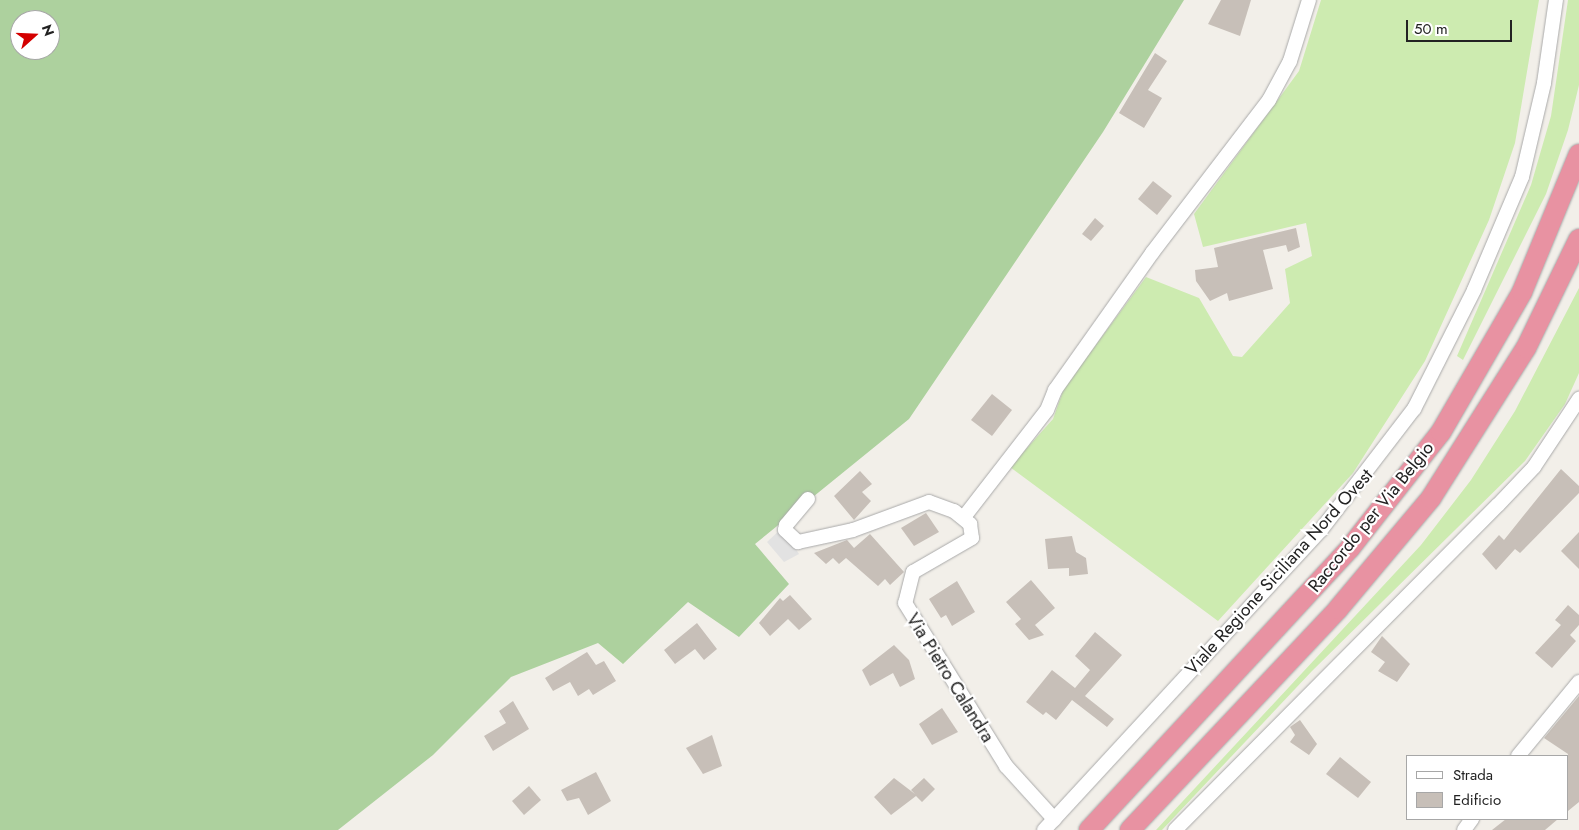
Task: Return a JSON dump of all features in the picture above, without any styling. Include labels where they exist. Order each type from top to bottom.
[{"type":"highway","name":"Raccordo per Via Belgio","points":[[1089,830],[1350,548],[1441,432],[1522,292],[1579,154]]},
{"type":"highway","name":"Raccordo per Via Belgio","points":[[1130,830],[1338,609],[1431,498],[1526,348],[1579,239]]},
{"type":"street","points":[[808,498],[786,525],[785,530],[798,542],[853,530],[929,502],[964,517],[1047,410],[1055,390],[1152,253],[1269,100],[1290,61],[1309,0]]},
{"type":"street","name":"Viale Regione Siciliana Nord Ovest","points":[[1044,830],[1321,530],[1414,409],[1474,290],[1522,177],[1544,83],[1556,0]]},
{"type":"street","points":[[1175,830],[1534,467],[1579,399]]},
{"type":"street","name":"Via Pietro Calandra","points":[[964,517],[972,528],[972,538],[918,568],[906,586],[905,603],[1006,766],[1054,819]]},
{"type":"street","points":[[1519,755],[1579,682]]},
{"type":"green space","points":[[0,0],[1184,0],[1103,132],[909,419],[755,544],[789,584],[739,637],[688,602],[623,664],[598,643],[511,677],[433,755],[338,830],[0,830]]},
{"type":"green space","points":[[1321,0],[1539,0],[1515,143],[1489,220],[1425,361],[1353,473],[1218,621],[1010,467],[1053,419],[1064,388],[1146,277],[1199,298],[1233,356],[1242,357],[1290,303],[1285,269],[1312,256],[1306,223],[1203,247],[1194,214],[1299,71]]},
{"type":"green space","points":[[1568,0],[1579,0],[1579,85],[1568,130],[1546,194],[1463,360],[1457,356],[1531,185],[1551,116]]},
{"type":"green space","points":[[1579,288],[1579,373],[1565,404],[1525,461],[1312,671],[1162,830],[1156,830],[1421,545],[1471,480],[1515,411]]},
{"type":"shaded area","points":[[782,528],[799,554],[784,562],[767,542]]},
{"type":"building","points":[[1221,0],[1251,0],[1240,36],[1208,24]]},
{"type":"building","points":[[1155,53],[1167,61],[1148,90],[1162,98],[1144,128],[1119,113]]},
{"type":"building","points":[[1153,181],[1172,196],[1157,215],[1138,199]]},
{"type":"building","points":[[1095,218],[1104,226],[1091,241],[1082,234]]},
{"type":"building","points":[[1296,228],[1300,247],[1288,252],[1286,245],[1263,250],[1273,289],[1229,301],[1227,293],[1210,301],[1196,281],[1195,270],[1218,267],[1214,248]]},
{"type":"building","points":[[992,394],[1012,410],[992,436],[971,420]]},
{"type":"building","points":[[1561,469],[1579,486],[1579,493],[1520,553],[1515,549],[1496,570],[1482,554],[1499,535],[1504,540]]},
{"type":"building","points":[[860,471],[872,484],[862,492],[871,501],[854,520],[834,496]]},
{"type":"building","points":[[926,513],[939,532],[914,546],[901,528]]},
{"type":"building","points":[[1579,532],[1579,569],[1561,551]]},
{"type":"building","points":[[870,534],[904,572],[890,585],[885,579],[878,586],[846,558],[839,564],[833,558],[826,564],[814,553],[847,540],[854,548]]},
{"type":"building","points":[[1072,536],[1076,552],[1086,558],[1088,574],[1069,576],[1069,568],[1048,569],[1045,539]]},
{"type":"building","points":[[1031,580],[1055,608],[1035,625],[1044,635],[1029,640],[1015,624],[1021,619],[1006,602]]},
{"type":"building","points":[[957,581],[975,612],[952,626],[946,615],[941,618],[929,599]]},
{"type":"building","points":[[790,595],[812,619],[799,630],[788,619],[770,636],[759,623],[780,598],[783,601]]},
{"type":"building","points":[[1568,605],[1579,615],[1579,625],[1570,635],[1576,641],[1552,668],[1535,653],[1561,625],[1555,620]]},
{"type":"building","points":[[697,623],[717,649],[704,660],[695,649],[675,664],[664,650]]},
{"type":"building","points":[[1095,632],[1122,655],[1085,696],[1114,719],[1107,727],[1072,700],[1056,720],[1046,712],[1043,715],[1026,702],[1052,670],[1075,688],[1090,670],[1075,656]]},
{"type":"building","points":[[1382,636],[1410,664],[1397,682],[1378,671],[1385,662],[1371,652]]},
{"type":"building","points":[[894,645],[909,660],[915,679],[900,687],[893,673],[870,686],[862,670]]},
{"type":"building","points":[[587,652],[596,665],[604,661],[616,681],[593,695],[589,689],[578,696],[570,682],[553,691],[545,678]]},
{"type":"building","points":[[1579,696],[1579,802],[1569,810],[1569,755],[1544,738]]},
{"type":"building","points":[[513,701],[529,729],[493,751],[484,736],[506,723],[499,711]]},
{"type":"building","points":[[942,708],[958,732],[932,745],[919,724]]},
{"type":"building","points":[[1300,720],[1317,744],[1309,755],[1290,742],[1295,735],[1290,727]]},
{"type":"building","points":[[712,735],[722,766],[703,774],[686,748]]},
{"type":"building","points":[[1340,757],[1371,782],[1358,798],[1326,774]]},
{"type":"building","points":[[596,772],[611,801],[588,815],[579,798],[567,801],[561,790]]},
{"type":"building","points":[[894,778],[915,794],[911,790],[924,778],[935,789],[922,802],[916,796],[891,815],[874,797]]},
{"type":"building","points":[[529,786],[541,800],[524,815],[512,801]]},
{"type":"building","points":[[1505,820],[1557,820],[1545,830],[1492,830]]}]
